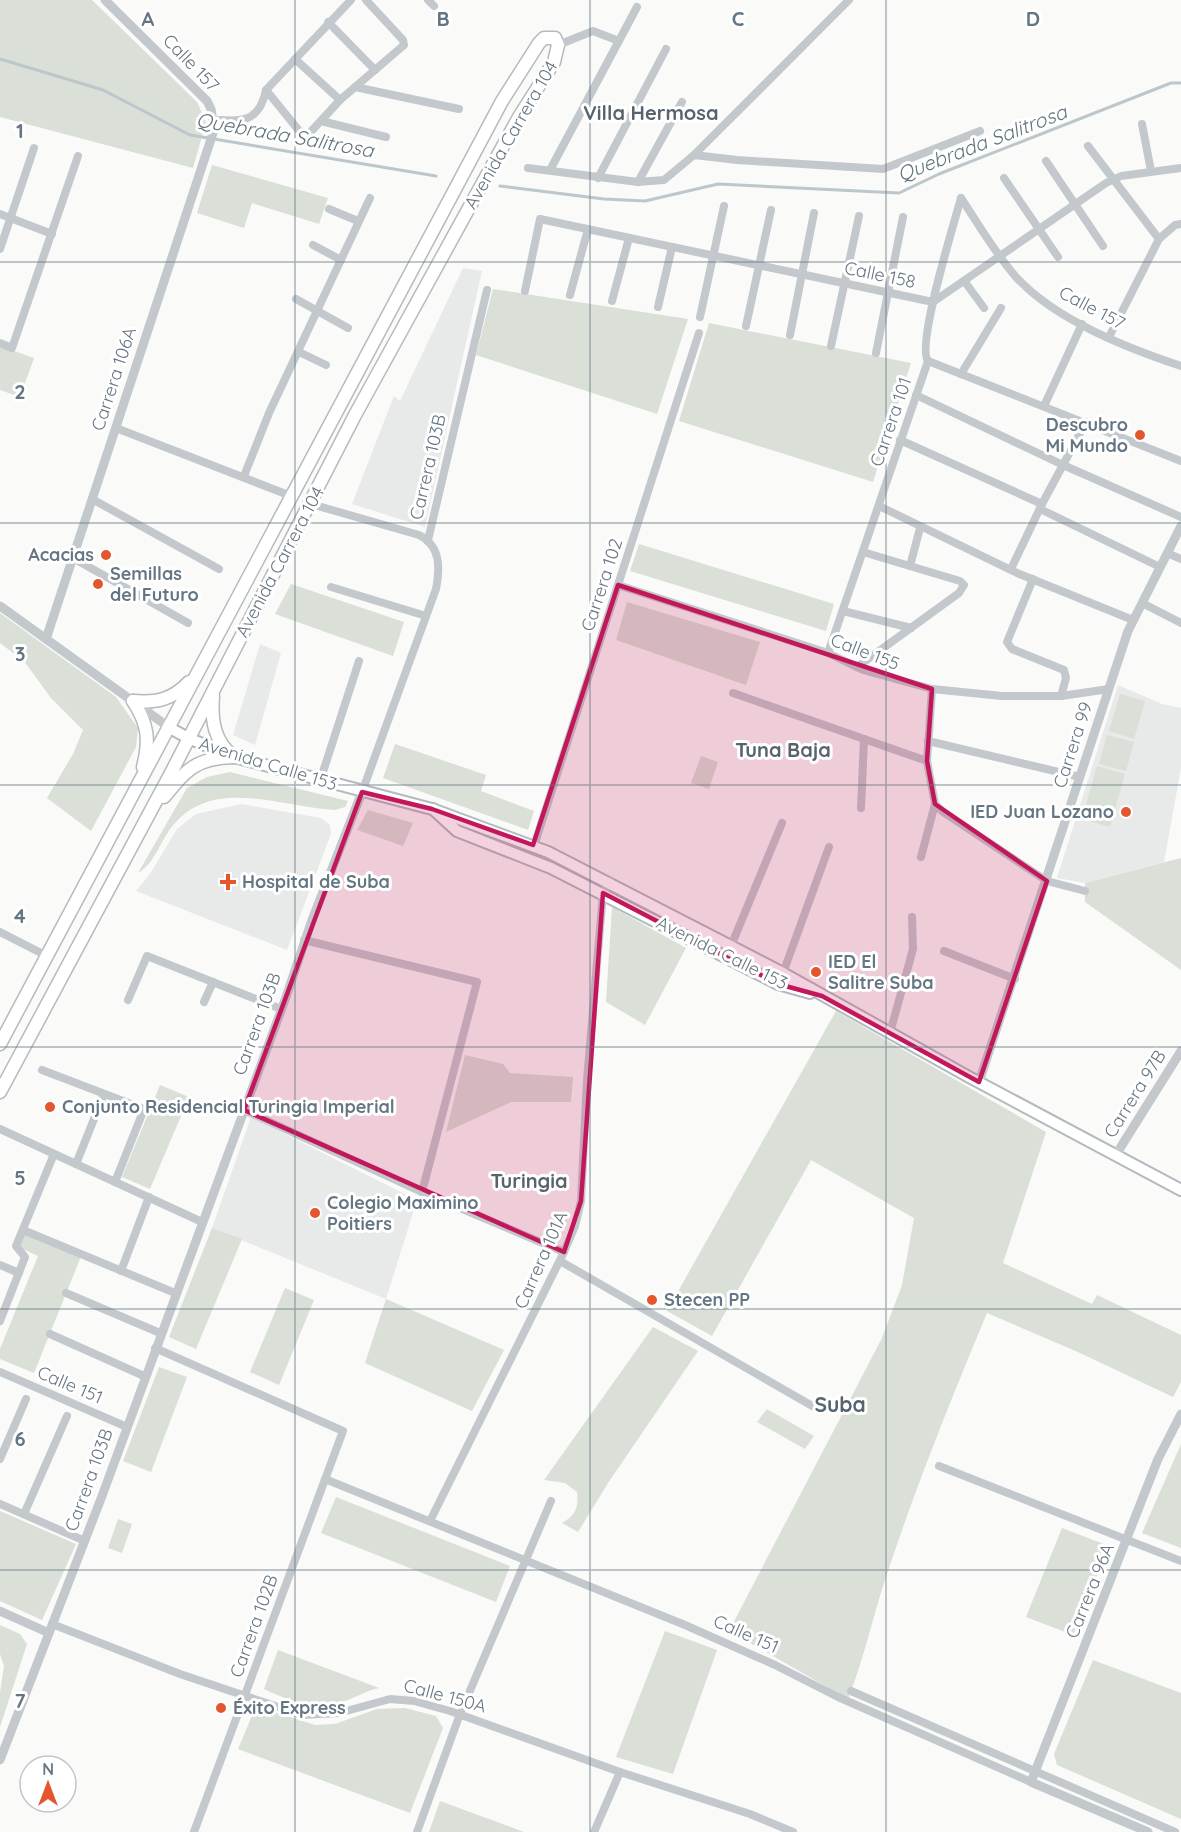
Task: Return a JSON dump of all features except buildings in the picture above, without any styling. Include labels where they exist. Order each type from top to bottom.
[{"type":"main road","name":"Avenida Carrera 104","points":[[0,1044],[512,82],[544,38],[555,38],[558,45],[554,62],[498,153],[355,415],[311,504],[0,1092]]},
{"type":"main road","points":[[133,701],[170,698],[198,672]]},
{"type":"main road","points":[[213,689],[212,718],[216,735],[226,751],[234,757]]},
{"type":"main road","points":[[133,701],[146,723],[148,735],[139,783]]},
{"type":"main road","name":"Avenida Calle 153","points":[[170,728],[234,757],[432,809],[534,846],[610,881],[731,945],[1181,1190]]},
{"type":"main road","points":[[145,820],[183,774],[194,765],[210,759],[234,757]]},
{"type":"main road","name":"Avenida Calle 153","points":[[432,809],[457,831],[539,863],[603,893],[778,984],[822,996]]},
{"type":"street","name":"Calle 157","points":[[105,0],[202,95],[212,109],[214,130]]},
{"type":"street","points":[[214,120],[243,121],[250,118],[260,109],[266,90],[351,0]]},
{"type":"street","points":[[266,90],[305,138],[340,100],[402,48],[403,40],[366,0]]},
{"type":"street","points":[[528,168],[638,182],[664,180],[694,155],[849,0]]},
{"type":"street","points":[[550,170],[637,7]]},
{"type":"street","points":[[328,22],[375,70]]},
{"type":"street","points":[[558,45],[593,31],[619,41]]},
{"type":"street","points":[[598,178],[666,49]]},
{"type":"street","points":[[295,59],[340,100]]},
{"type":"street","points":[[355,87],[459,109]]},
{"type":"street","points":[[638,182],[682,102]]},
{"type":"street","points":[[321,121],[386,137]]},
{"type":"street","points":[[1142,124],[1151,171]]},
{"type":"street","name":"Carrera 106A","points":[[46,639],[214,130]]},
{"type":"street","points":[[694,155],[882,169],[980,131]]},
{"type":"street","points":[[1088,146],[1159,239]]},
{"type":"street","points":[[0,249],[34,148]]},
{"type":"street","points":[[0,343],[12,348],[78,156]]},
{"type":"street","points":[[1046,161],[1103,246]]},
{"type":"street","name":"Calle 158","points":[[525,291],[540,219],[933,302],[1113,180],[1151,171],[1181,168]]},
{"type":"street","points":[[1004,178],[1058,257]]},
{"type":"street","points":[[244,476],[269,413],[370,198]]},
{"type":"street","name":"Calle 157","points":[[961,198],[1000,258],[1018,279],[1040,298],[1082,324],[1146,354],[1181,366]]},
{"type":"street","name":"Carrera 101","points":[[828,653],[928,361],[923,352],[933,302],[961,198]]},
{"type":"street","points":[[700,317],[724,206]]},
{"type":"street","points":[[329,209],[358,221]]},
{"type":"street","points":[[746,326],[771,210]]},
{"type":"street","points":[[790,334],[814,213]]},
{"type":"street","points":[[0,214],[52,234]]},
{"type":"street","points":[[831,346],[859,216]]},
{"type":"street","points":[[876,353],[903,217]]},
{"type":"street","points":[[1109,337],[1159,239],[1175,225],[1181,224]]},
{"type":"street","points":[[570,296],[588,229]]},
{"type":"street","points":[[612,301],[629,238]]},
{"type":"street","points":[[313,245],[341,260]]},
{"type":"street","points":[[658,307],[672,247]]},
{"type":"street","points":[[965,282],[984,308]]},
{"type":"street","name":"Carrera 103B","points":[[0,1760],[85,1541],[281,1009],[304,940],[362,792],[426,616],[439,572],[438,560],[428,540],[487,290]]},
{"type":"street","points":[[296,299],[348,328]]},
{"type":"street","points":[[961,374],[1001,308]]},
{"type":"street","points":[[1044,406],[1082,324]]},
{"type":"street","name":"Carrera 102","points":[[534,846],[699,333]]},
{"type":"street","points":[[299,352],[326,365]]},
{"type":"street","points":[[928,361],[1181,461]]},
{"type":"street","points":[[916,395],[1063,465],[1181,517]]},
{"type":"street","points":[[1011,569],[1041,506],[1086,422]]},
{"type":"street","points":[[116,428],[291,496]]},
{"type":"street","points":[[900,440],[1041,506],[1160,567]]},
{"type":"street","points":[[92,499],[219,569]]},
{"type":"street","points":[[311,504],[428,540]]},
{"type":"street","points":[[879,506],[920,528],[1033,579],[1133,620]]},
{"type":"street","name":"Carrera 99","points":[[979,1082],[1133,620],[1181,526]]},
{"type":"street","points":[[910,566],[920,528]]},
{"type":"street","points":[[856,667],[959,594],[964,585],[863,552]]},
{"type":"street","points":[[1167,553],[1181,560]]},
{"type":"street","points":[[73,558],[188,624]]},
{"type":"street","points":[[1033,579],[1007,642],[1012,649],[1064,670],[1066,678],[1060,696]]},
{"type":"street","name":"Calle 155","points":[[618,585],[828,653],[856,667],[901,682],[932,689],[971,695],[1060,696],[1109,689]]},
{"type":"street","points":[[331,587],[426,616]]},
{"type":"street","points":[[1142,603],[1181,623]]},
{"type":"street","name":"Avenida Calle 153","points":[[0,606],[170,728]]},
{"type":"street","points":[[843,611],[911,628]]},
{"type":"street","points":[[320,781],[359,661]]},
{"type":"street","points":[[921,856],[935,804],[927,761],[932,689]]},
{"type":"street","points":[[733,693],[927,761]]},
{"type":"street","points":[[861,808],[864,739]]},
{"type":"street","points":[[928,741],[1080,777]]},
{"type":"street","points":[[935,804],[1047,881],[1085,891]]},
{"type":"street","points":[[731,945],[782,823]]},
{"type":"street","points":[[783,973],[829,847]]},
{"type":"street","name":"Carrera 101A","points":[[430,1521],[560,1261],[575,1226],[581,1201],[587,1080],[603,893],[610,881]]},
{"type":"street","points":[[890,1033],[913,949],[912,917]]},
{"type":"street","points":[[0,932],[47,956]]},
{"type":"street","points":[[304,940],[477,982],[422,1192]]},
{"type":"street","points":[[944,951],[1015,979]]},
{"type":"street","points":[[128,1000],[147,956],[281,1009]]},
{"type":"street","points":[[204,1002],[213,982]]},
{"type":"street","name":"Carrera 97B","points":[[1117,1154],[1181,1051]]},
{"type":"street","points":[[42,1071],[144,1111],[115,1182]]},
{"type":"street","points":[[76,1164],[104,1094]]},
{"type":"street","points":[[243,1110],[422,1192],[564,1252]]},
{"type":"street","points":[[0,1129],[202,1222]]},
{"type":"street","points":[[1,1316],[25,1257],[16,1246],[54,1154]]},
{"type":"street","points":[[121,1271],[148,1197]]},
{"type":"street","points":[[23,1230],[175,1293]]},
{"type":"street","points":[[560,1261],[821,1412]]},
{"type":"street","points":[[0,1265],[19,1273]]},
{"type":"street","points":[[66,1293],[160,1333]]},
{"type":"street","points":[[50,1334],[144,1376]]},
{"type":"street","name":"Carrera 102B","points":[[155,1348],[343,1431],[194,1832]]},
{"type":"street","name":"Calle 151","points":[[0,1372],[127,1427]]},
{"type":"street","points":[[0,1459],[26,1399]]},
{"type":"street","name":"Carrera 96A","points":[[1031,1782],[1163,1448],[1181,1414]]},
{"type":"street","points":[[24,1514],[67,1416]]},
{"type":"street","points":[[939,1466],[1181,1561]]},
{"type":"street","name":"Calle 151","points":[[325,1479],[695,1630],[775,1665],[838,1697],[1148,1832]]},
{"type":"street","points":[[417,1832],[460,1714],[551,1501]]},
{"type":"street","points":[[0,1504],[85,1541]]},
{"type":"street","name":"Calle 150A","points":[[0,1611],[302,1715],[339,1713],[390,1699],[414,1701],[460,1714],[620,1772],[750,1814],[794,1832]]},
{"type":"street","points":[[851,1691],[1175,1832]]},
{"type":"street","points":[[594,1832],[620,1772]]},
{"type":"highlighted area","points":[[618,585],[932,689],[927,761],[935,804],[1047,881],[979,1082],[822,996],[778,984],[603,893],[581,1201],[564,1252],[244,1110],[362,792],[432,809],[533,845]]},
{"type":"shaded area","points":[[0,0],[92,0],[197,102],[206,122],[193,168],[0,117]]},
{"type":"shaded area","points":[[212,165],[328,198],[319,224],[252,203],[244,228],[197,213]]},
{"type":"shaded area","points":[[463,268],[482,271],[425,527],[352,504],[394,396],[400,401]]},
{"type":"shaded area","points":[[493,289],[688,319],[657,414],[476,355]]},
{"type":"shaded area","points":[[709,323],[911,363],[873,482],[679,421]]},
{"type":"shaded area","points":[[0,346],[34,358],[20,397],[0,390]]},
{"type":"shaded area","points":[[639,544],[834,604],[826,631],[630,571]]},
{"type":"shaded area","points":[[291,584],[404,622],[393,656],[275,614]]},
{"type":"shaded area","points":[[627,602],[760,642],[746,685],[616,640]]},
{"type":"shaded area","points":[[0,613],[116,697],[138,728],[136,747],[91,831],[47,798],[73,754],[83,730],[51,698],[24,661],[0,643]]},
{"type":"shaded area","points":[[260,644],[281,653],[255,745],[233,735]]},
{"type":"shaded area","name":"IED Juan Lozano","points":[[1118,685],[1162,704],[1181,708],[1181,768],[1164,862],[1085,883],[1057,878]]},
{"type":"shaded area","points":[[1120,694],[1145,701],[1134,739],[1109,731]]},
{"type":"shaded area","points":[[1107,735],[1134,742],[1126,771],[1099,764]]},
{"type":"shaded area","points":[[395,744],[486,775],[481,791],[534,811],[528,830],[383,778]]},
{"type":"shaded area","points":[[701,756],[718,762],[709,789],[691,783]]},
{"type":"shaded area","points":[[1097,766],[1125,774],[1110,827],[1082,819]]},
{"type":"shaded area","points":[[230,772],[348,801],[345,807],[335,810],[252,798],[211,801],[193,808],[176,822],[149,863],[138,873],[187,788],[207,777]]},
{"type":"shaded area","name":"Hospital de Suba","points":[[241,804],[321,818],[330,825],[331,834],[287,950],[136,891],[150,874],[177,829],[196,814]]},
{"type":"shaded area","points":[[368,810],[413,823],[403,846],[357,830]]},
{"type":"shaded area","points":[[1181,858],[1181,970],[1085,902],[1085,883]]},
{"type":"shaded area","points":[[612,907],[686,948],[645,1025],[606,1002]]},
{"type":"shaded area","points":[[836,1011],[1046,1132],[1003,1263],[1092,1304],[1097,1295],[1181,1335],[1181,1382],[1173,1397],[1078,1352],[987,1313],[912,1503],[848,1699],[729,1631],[882,1338],[902,1285],[914,1218],[811,1160],[712,1336],[667,1311]]},
{"type":"shaded area","points":[[465,1055],[503,1064],[510,1073],[573,1077],[571,1102],[511,1102],[446,1132]]},
{"type":"shaded area","points":[[160,1085],[189,1097],[150,1189],[122,1177]]},
{"type":"shaded area","name":"Colegio Maximino Poitiers","points":[[251,1117],[417,1200],[386,1299],[212,1228]]},
{"type":"shaded area","points":[[212,1228],[242,1239],[196,1349],[169,1337]]},
{"type":"shaded area","points":[[23,1230],[82,1254],[34,1373],[0,1359],[0,1349],[38,1256],[16,1246]]},
{"type":"shaded area","points":[[285,1288],[314,1300],[279,1385],[250,1372]]},
{"type":"shaded area","points":[[386,1299],[504,1350],[472,1411],[365,1363]]},
{"type":"shaded area","points":[[653,1327],[698,1351],[608,1483],[578,1532],[562,1523],[575,1511],[577,1492],[565,1483],[544,1480]]},
{"type":"shaded area","points":[[159,1367],[187,1377],[151,1472],[123,1461]]},
{"type":"shaded area","points":[[767,1409],[814,1436],[805,1449],[757,1422]]},
{"type":"shaded area","points":[[1181,1444],[1181,1548],[1142,1533]]},
{"type":"shaded area","points":[[336,1497],[510,1566],[496,1602],[321,1533]]},
{"type":"shaded area","points":[[0,1511],[76,1544],[42,1620],[0,1601]]},
{"type":"shaded area","points":[[118,1519],[132,1524],[122,1553],[108,1548]]},
{"type":"shaded area","points":[[1062,1528],[1109,1546],[1073,1635],[1026,1617]]},
{"type":"shaded area","points":[[0,1625],[20,1634],[27,1644],[0,1727],[0,1693],[4,1666],[0,1654]]},
{"type":"shaded area","points":[[665,1631],[717,1650],[673,1774],[616,1757]]},
{"type":"shaded area","points":[[278,1650],[379,1688],[329,1705],[310,1705],[282,1697],[264,1689]]},
{"type":"shaded area","points":[[1093,1660],[1181,1693],[1181,1819],[1057,1765],[1054,1754]]},
{"type":"shaded area","points":[[256,1706],[315,1725],[335,1724],[377,1709],[405,1708],[436,1716],[443,1728],[410,1813],[238,1749]]},
{"type":"shaded area","points":[[440,1801],[524,1832],[429,1832]]},
{"type":"waterway","name":"Quebrada Salitrosa","points":[[0,59],[103,90],[190,135],[436,176]]},
{"type":"waterway","name":"Quebrada Salitrosa","points":[[500,186],[604,199],[645,201],[718,184],[899,193],[939,174],[1171,83],[1181,83]]},
{"type":"place","name":"Descubro Mi Mundo","points":[[1140,435]]},
{"type":"place","name":"Acacias","points":[[106,555]]},
{"type":"place","name":"Semillas del Futuro","points":[[98,584]]},
{"type":"place","name":"IED Juan Lozano","points":[[1126,812]]},
{"type":"place","name":"Hospital de Suba","points":[[228,882]]},
{"type":"place","name":"IED El Salitre Suba","points":[[816,972]]},
{"type":"place","name":"Conjunto Residencial Turingia Imperial","points":[[50,1107]]},
{"type":"place","name":"Colegio Maximino Poitiers","points":[[315,1213]]},
{"type":"place","name":"Stecen PP","points":[[652,1300]]},
{"type":"place","name":"Éxito Express","points":[[221,1708]]},
{"type":"district","name":"Villa Hermosa","points":[[651,113]]},
{"type":"district","name":"Tuna Baja","points":[[783,750]]},
{"type":"district","name":"Turingia","points":[[529,1181]]},
{"type":"district","name":"Suba","points":[[840,1405]]}]
